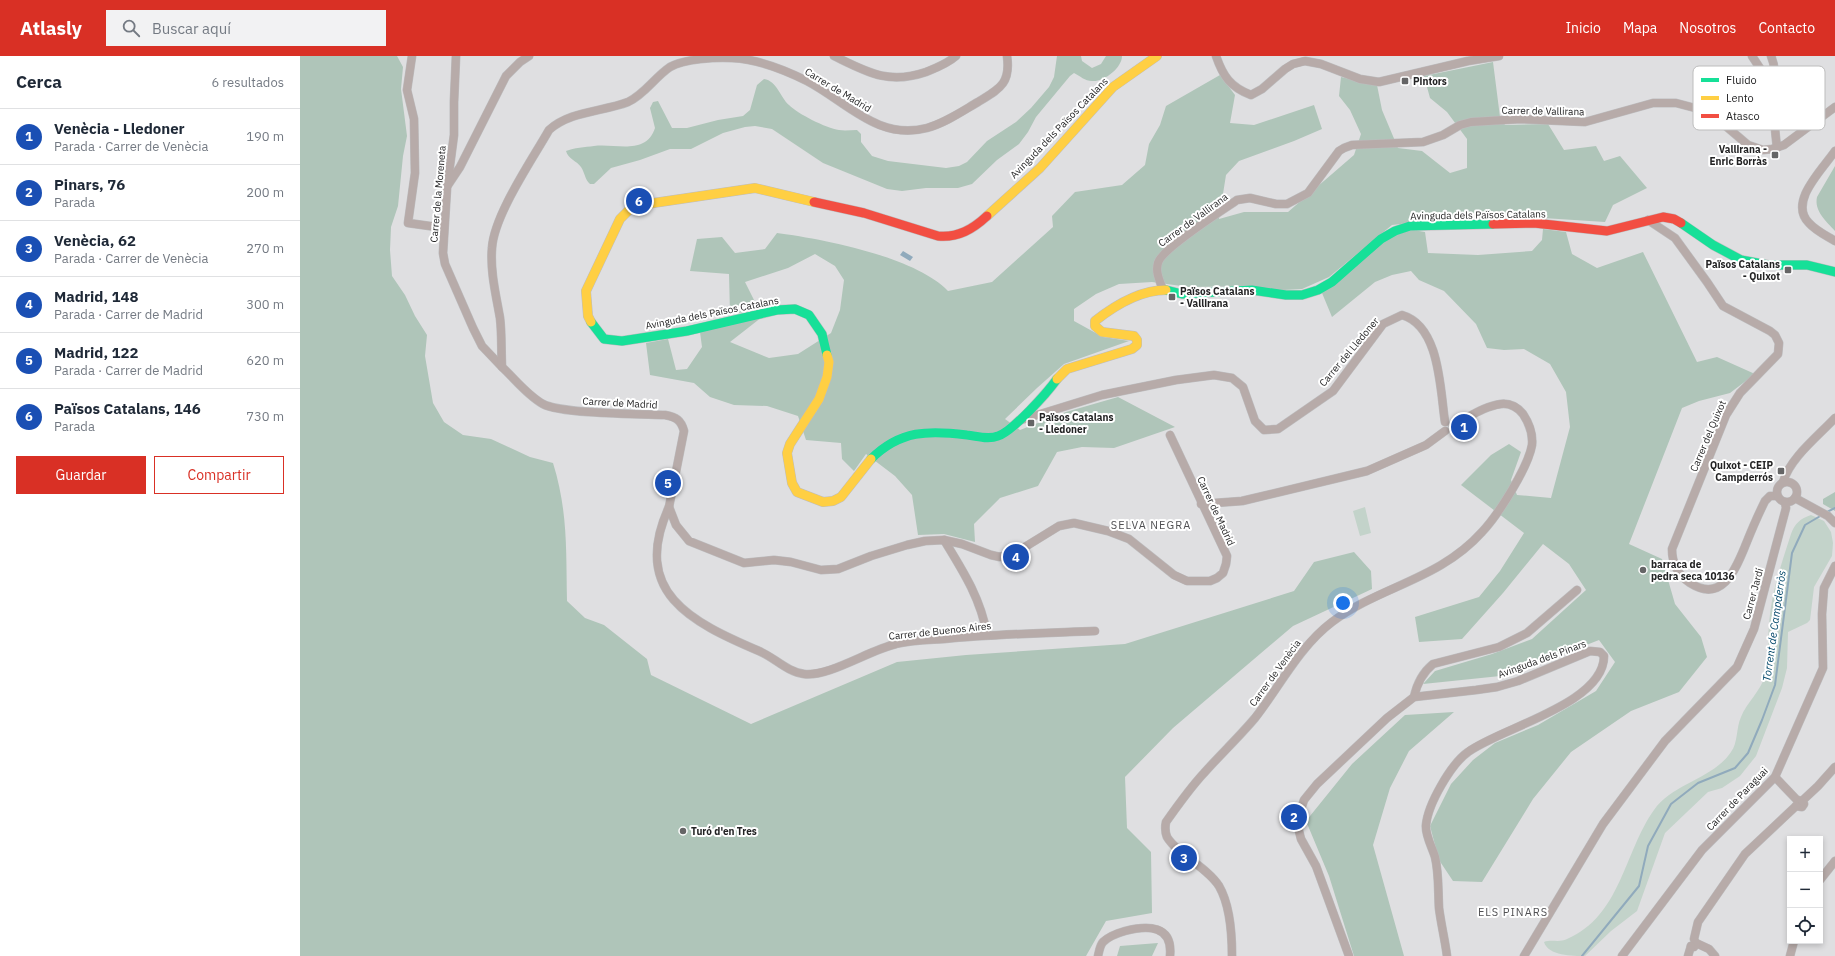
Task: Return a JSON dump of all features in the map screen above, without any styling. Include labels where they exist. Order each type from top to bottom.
[{"type":"street","points":[[412,56],[407,90],[414,119],[415,173],[408,223],[444,228]]},
{"type":"street","name":"Carrer de la Moreneta","points":[[456,56],[454,135],[447,188],[443,253],[445,264],[463,308],[482,346],[502,367]]},
{"type":"street","points":[[447,188],[460,167],[506,76],[520,62],[529,56]]},
{"type":"street","points":[[834,56],[865,71],[889,78],[920,74],[936,68],[956,56]]},
{"type":"street","name":"Carrer de Madrid","points":[[1007,56],[1008,76],[1000,88],[941,124],[925,129],[906,131],[892,130],[875,124],[807,81],[786,71],[757,62],[734,58],[687,62],[670,67],[629,102],[558,122],[549,130],[509,202],[492,247],[492,267],[500,320],[502,367],[525,389],[543,404],[550,407],[579,411],[665,415],[678,420],[684,431],[669,507],[676,525],[689,541],[744,563],[774,560],[791,562],[821,570],[838,569],[871,556],[906,546],[925,541],[944,540],[962,544],[1000,557],[1020,550],[1059,526],[1074,523],[1083,524],[1129,539],[1174,575],[1187,581],[1210,581],[1223,573],[1227,556],[1201,504],[1170,435]]},
{"type":"street","name":"Avinguda dels Països Catalans","points":[[1157,56],[1113,87],[1040,168],[977,225],[960,234],[949,237],[938,236],[864,214],[755,188],[648,204],[629,210],[620,218],[586,291],[588,316],[593,326],[604,339],[622,340],[687,330],[777,310],[795,309],[809,315],[822,334],[829,362],[827,377],[819,399],[790,444],[787,453],[792,483],[797,492],[823,502],[833,501],[842,497],[872,458],[892,442],[923,432],[942,432],[990,438],[999,436],[1020,420],[1033,405],[1046,394],[1058,377],[1067,369],[1132,349],[1137,345],[1137,340],[1134,336],[1102,332],[1094,326],[1095,321],[1132,300],[1163,290],[1179,294],[1260,290],[1275,294],[1302,295],[1338,278],[1385,236],[1393,231],[1410,226],[1534,223],[1607,231],[1663,217],[1674,219],[1687,226],[1726,253],[1753,264],[1808,265],[1835,272]]},
{"type":"street","points":[[1216,56],[1225,77],[1239,90],[1251,95],[1262,89],[1285,69],[1294,64],[1305,61],[1321,64],[1360,79],[1379,82],[1468,61],[1499,56]]},
{"type":"street","points":[[1752,56],[1758,66]]},
{"type":"street","points":[[1771,56],[1774,66]]},
{"type":"street","name":"Carrer de Vallirana","points":[[1163,290],[1158,276],[1158,262],[1160,256],[1174,244],[1237,200],[1250,198],[1276,204],[1287,204],[1308,193],[1339,151],[1352,145],[1423,142],[1443,135],[1460,125],[1471,122],[1521,119],[1586,122],[1653,103],[1676,103],[1693,107]]},
{"type":"street","name":"Carrer de Vallirana","points":[[1825,114],[1835,107]]},
{"type":"street","name":"Carrer de Vallirana","points":[[1730,130],[1748,146],[1763,150],[1777,148],[1804,130]]},
{"type":"street","points":[[1776,130],[1777,148]]},
{"type":"street","points":[[1835,151],[1812,183],[1802,203],[1802,214],[1810,225],[1835,241]]},
{"type":"street","name":"Carrer del Quixot","points":[[1648,220],[1674,238],[1723,306],[1770,331],[1775,335],[1779,343],[1778,354],[1740,392],[1726,415],[1672,549],[1673,560],[1678,573],[1685,580],[1702,589],[1717,588],[1724,584],[1735,571],[1765,501],[1770,496],[1777,496]]},
{"type":"street","name":"Carrer del Lledoner","points":[[1020,420],[1102,395],[1176,380],[1214,375],[1232,378],[1243,387],[1254,421],[1264,430],[1278,429],[1333,391],[1383,324],[1402,315],[1410,318],[1420,326],[1432,345],[1449,423]]},
{"type":"street","name":"Carrer de Venècia","points":[[1201,504],[1242,501],[1367,471],[1426,445],[1445,431],[1451,431],[1449,423],[1501,404],[1509,404],[1519,409],[1531,430],[1532,445],[1526,462],[1491,522],[1473,541],[1446,563],[1412,581],[1357,606],[1333,621],[1318,634],[1300,653],[1285,678],[1248,726],[1202,774],[1166,822],[1166,833],[1170,841],[1210,875],[1219,886],[1228,915],[1232,956]]},
{"type":"street","points":[[1784,482],[1791,482],[1797,491],[1795,498],[1785,502],[1777,496],[1778,487],[1784,482],[1786,473],[1794,461],[1835,418]]},
{"type":"street","points":[[1795,498],[1824,514],[1835,523]]},
{"type":"street","name":"Carrer Jardí","points":[[1524,956],[1603,824],[1665,741],[1737,667],[1754,629],[1786,508],[1785,502]]},
{"type":"street","name":"Carrer de Buenos Aires","points":[[669,507],[659,534],[656,550],[664,590],[672,600],[685,611],[732,640],[761,651],[790,670],[803,674],[818,673],[879,648],[897,643],[987,635],[1095,631]]},
{"type":"street","points":[[944,540],[966,576],[977,598],[984,616],[987,635]]},
{"type":"street","name":"Carrer de Paraguai","points":[[1622,956],[1702,850],[1775,777],[1823,668],[1822,614],[1824,588],[1835,566]]},
{"type":"street","points":[[1349,956],[1316,866],[1301,839],[1298,824],[1299,812],[1304,800],[1317,784],[1387,718],[1414,697],[1416,686],[1425,671],[1433,664],[1499,648],[1527,633],[1577,590]]},
{"type":"street","name":"Avinguda dels Pinars","points":[[1414,697],[1476,690],[1518,681],[1590,651],[1600,652],[1604,656],[1604,663],[1599,675],[1586,690],[1541,717],[1492,738],[1468,752],[1455,765],[1437,795],[1430,810],[1426,826],[1435,857],[1440,910],[1447,956]]},
{"type":"street","points":[[1688,956],[1694,943],[1698,922],[1745,854],[1799,802],[1818,786],[1835,767]]},
{"type":"street","points":[[1775,777],[1799,802]]},
{"type":"street","points":[[1823,876],[1835,862]]},
{"type":"street","points":[[1098,956],[1102,943],[1107,939],[1115,934],[1144,927],[1155,928],[1168,938],[1170,944],[1170,956]]},
{"type":"street","points":[[1694,943],[1709,949],[1715,956]]},
{"type":"street","points":[[1790,956],[1793,944]]},
{"type":"shaded area","points":[[1365,507],[1371,533],[1360,536],[1353,511]]},
{"type":"shaded area","points":[[1811,515],[1824,521],[1831,532],[1833,543],[1832,556],[1814,587],[1810,620],[1788,632],[1787,668],[1782,688],[1756,756],[1740,776],[1722,788],[1708,792],[1665,833],[1637,911],[1611,931],[1585,956],[1556,953],[1550,950],[1546,947],[1544,942],[1561,941],[1567,939],[1585,929],[1599,915],[1620,882],[1644,827],[1654,810],[1662,801],[1672,793],[1714,769],[1731,752],[1736,740],[1741,717],[1763,682],[1766,673],[1768,661],[1769,620],[1772,601],[1791,534],[1798,522]]},
{"type":"green space","points":[[300,56],[397,56],[403,67],[401,89],[407,136],[403,156],[398,206],[391,227],[390,250],[392,276],[405,295],[415,316],[427,335],[425,356],[433,403],[444,422],[463,435],[491,439],[530,457],[553,463],[564,515],[567,601],[585,618],[604,625],[647,659],[651,675],[751,724],[897,662],[966,655],[1125,644],[1294,591],[1314,562],[1354,552],[1371,571],[1372,589],[1293,626],[1173,728],[1125,777],[1127,828],[1151,852],[1152,913],[1106,921],[1086,956],[300,956]]},
{"type":"green space","points":[[1057,56],[1081,56],[1082,61],[1092,68],[1101,64],[1106,56],[1122,56],[1119,65],[1112,73],[1097,81],[1089,81],[1074,73],[1070,76],[1036,117],[1028,132],[1019,144],[997,160],[972,184],[958,188],[926,188],[902,191],[887,189],[823,163],[772,129],[755,126],[723,133],[691,149],[670,149],[640,160],[611,168],[594,184],[590,184],[588,182],[581,167],[567,154],[566,151],[594,146],[629,146],[645,142],[651,137],[655,128],[650,108],[653,102],[658,101],[672,128],[687,128],[718,120],[743,116],[750,110],[757,85],[764,79],[768,80],[775,86],[793,109],[805,116],[833,129],[857,130],[861,134],[861,142],[872,156],[888,161],[946,168],[959,166],[967,162],[987,141],[1016,122],[1031,108],[1049,87],[1054,77]]},
{"type":"green space","points":[[1493,62],[1500,117],[1505,125],[1548,124],[1564,150],[1596,146],[1604,161],[1620,156],[1647,188],[1613,205],[1605,222],[1512,216],[1435,220],[1392,225],[1329,277],[1302,289],[1283,290],[1254,286],[1189,287],[1152,282],[1119,284],[1096,294],[1074,309],[1074,321],[1103,337],[1129,341],[1064,364],[1005,419],[1020,430],[1066,412],[1118,397],[1175,427],[1114,448],[1082,447],[1057,452],[1038,486],[1000,498],[974,524],[975,542],[944,534],[918,535],[912,495],[895,476],[866,454],[854,471],[842,459],[841,443],[806,440],[798,416],[767,406],[734,405],[710,397],[694,383],[650,375],[646,343],[668,339],[676,370],[687,369],[702,347],[700,332],[762,317],[730,342],[769,358],[798,354],[831,333],[840,310],[844,280],[835,266],[815,254],[788,268],[745,282],[759,310],[730,314],[729,274],[690,271],[697,239],[722,237],[735,253],[765,249],[777,233],[843,245],[892,259],[914,268],[933,279],[948,291],[992,282],[1053,227],[1052,216],[1075,192],[1122,185],[1145,165],[1149,144],[1160,125],[1166,106],[1220,75],[1235,95],[1230,123],[1254,125],[1314,105],[1322,129],[1239,161],[1226,175],[1219,219],[1244,212],[1288,212],[1354,155],[1361,134],[1350,110],[1339,96],[1341,77],[1377,85],[1382,110],[1398,148],[1422,151],[1450,173],[1467,168],[1467,139],[1447,112],[1430,98],[1424,76]]},
{"type":"green space","points":[[1835,166],[1835,231],[1819,211],[1817,207],[1817,197]]},
{"type":"green space","points":[[1543,229],[1566,232],[1572,254],[1597,268],[1643,252],[1697,362],[1717,357],[1755,374],[1730,393],[1699,401],[1682,408],[1629,544],[1662,559],[1675,604],[1701,637],[1707,657],[1679,692],[1631,711],[1571,752],[1533,799],[1482,882],[1453,881],[1439,860],[1430,826],[1451,784],[1473,760],[1495,743],[1538,725],[1596,691],[1615,662],[1599,640],[1510,675],[1423,684],[1435,671],[1492,654],[1532,639],[1586,590],[1569,564],[1543,544],[1503,593],[1462,639],[1419,642],[1415,617],[1479,597],[1500,571],[1524,533],[1461,485],[1491,455],[1509,444],[1521,452],[1511,480],[1517,495],[1551,498],[1570,427],[1566,392],[1550,364],[1524,349],[1504,350],[1487,348],[1476,324],[1444,291],[1419,280],[1411,271],[1392,275],[1375,282],[1332,317],[1322,293],[1393,235],[1413,230],[1425,232],[1428,253],[1478,255],[1532,251],[1542,240]]},
{"type":"green space","points":[[1835,492],[1835,511],[1823,504],[1823,499]]},
{"type":"green space","points":[[1454,712],[1409,751],[1390,788],[1373,845],[1404,956],[1354,956],[1329,876],[1306,821],[1352,764],[1405,715]]},
{"type":"green space","points":[[1158,943],[1152,956],[1117,956],[1120,946]]},
{"type":"water","points":[[903,251],[913,257],[910,261],[900,255]]},
{"type":"waterway","name":"Torrent de Campderròs","points":[[1827,512],[1835,508]]},
{"type":"waterway","name":"Torrent de Campderròs","points":[[1582,956],[1639,886],[1648,846],[1671,804],[1698,783],[1735,768],[1748,753],[1775,685],[1792,553],[1805,525],[1822,515]]},
{"type":"traffic: fast","points":[[1681,223],[1713,245],[1741,260],[1768,265],[1807,265],[1835,272]]},
{"type":"traffic: fast","points":[[1166,290],[1182,294],[1252,290],[1286,295],[1302,295],[1318,290],[1332,282],[1381,239],[1395,231],[1410,226],[1493,224]]},
{"type":"traffic: fast","points":[[591,322],[604,339],[622,341],[687,331],[777,310],[795,309],[809,315],[822,334],[827,355]]},
{"type":"traffic: fast","points":[[871,459],[893,442],[916,434],[953,433],[986,438],[998,436],[1021,419],[1038,402],[1057,379]]},
{"type":"traffic: slow","points":[[987,216],[1040,168],[1113,87],[1157,56]]},
{"type":"traffic: slow","points":[[591,322],[588,316],[586,291],[620,219],[629,210],[640,205],[755,188],[814,202]]},
{"type":"traffic: slow","points":[[1057,379],[1067,369],[1132,349],[1137,345],[1137,340],[1134,336],[1102,332],[1095,326],[1095,321],[1128,300],[1147,293],[1166,290]]},
{"type":"traffic: slow","points":[[827,355],[829,362],[827,377],[819,399],[790,444],[787,453],[792,483],[797,492],[823,502],[833,501],[841,497],[871,459]]},
{"type":"traffic: jam","points":[[814,202],[864,213],[938,236],[952,236],[965,232],[987,216]]},
{"type":"traffic: jam","points":[[1493,224],[1534,223],[1607,231],[1663,217],[1674,219],[1681,223]]},
{"type":"place","name":"Pintors","points":[[1405,81]]},
{"type":"place","name":"Vallirana - Enric Borràs","points":[[1775,155]]},
{"type":"place","name":"Països Catalans, 146","points":[[639,201]]},
{"type":"place","name":"Països Catalans - Quixot","points":[[1788,270]]},
{"type":"place","name":"Països Catalans - Vallirana","points":[[1172,297]]},
{"type":"place","name":"Països Catalans - Lledoner","points":[[1031,423]]},
{"type":"place","name":"Venècia - Lledoner","points":[[1464,427]]},
{"type":"place","name":"Quixot - CEIP Campderrós","points":[[1781,471]]},
{"type":"place","name":"Madrid, 122","points":[[668,483]]},
{"type":"place","name":"Madrid, 148","points":[[1016,557]]},
{"type":"place","name":"barraca de pedra seca 10136","points":[[1643,570]]},
{"type":"place","name":"Pinars, 76","points":[[1294,817]]},
{"type":"place","name":"Turó d'en Tres","points":[[683,831]]},
{"type":"place","name":"Venècia, 62","points":[[1184,858]]},
{"type":"district","name":"SELVA NEGRA","points":[[1151,525]]},
{"type":"district","name":"ELS PINARS","points":[[1513,912]]}]
